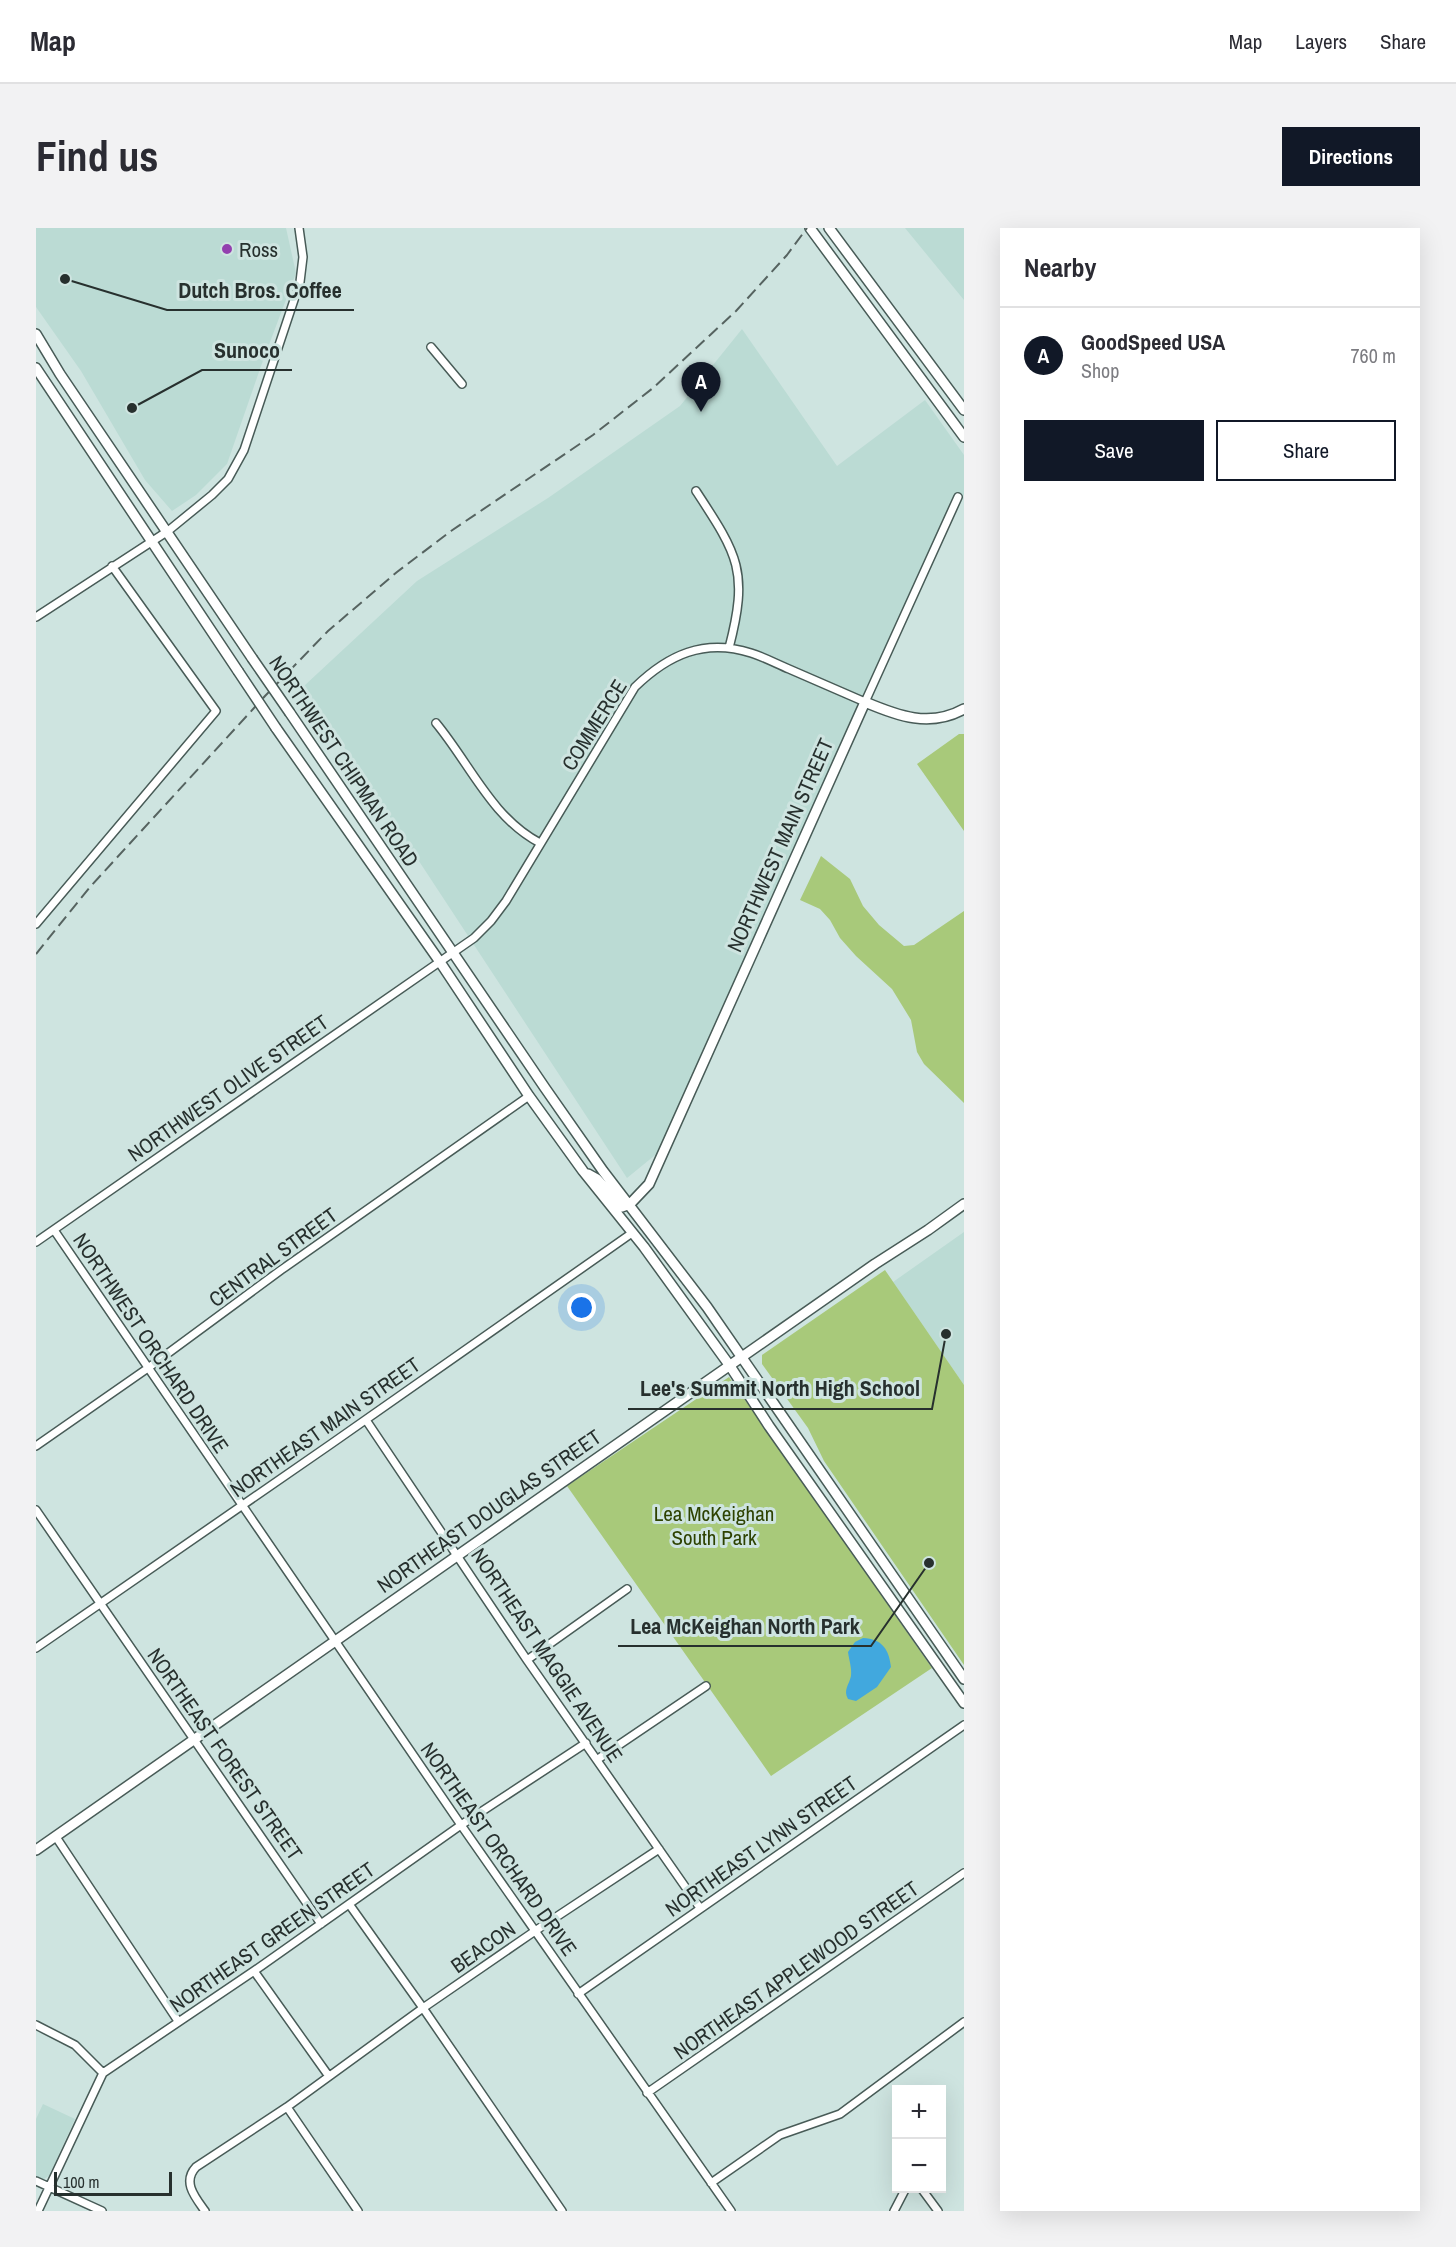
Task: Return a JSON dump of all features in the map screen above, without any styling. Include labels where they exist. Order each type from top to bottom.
[{"type":"main road","points":[[810,228],[964,437]]},
{"type":"main road","points":[[831,232],[964,410]]},
{"type":"main road","name":"NORTHWEST CHIPMAN ROAD","points":[[36,334],[60,374],[252,658],[603,1171],[630,1203],[743,1358],[964,1679]]},
{"type":"main road","name":"NORTHWEST CHIPMAN ROAD","points":[[36,368],[276,728],[440,962],[530,1096],[583,1171],[632,1233],[730,1366],[964,1703]]},
{"type":"main road","points":[[865,702],[896,715],[928,720],[964,709]]},
{"type":"main road","name":"NORTHWEST MAIN STREET","points":[[630,1203],[650,1184],[865,702]]},
{"type":"main road","points":[[583,1171],[597,1179],[622,1207],[630,1203]]},
{"type":"main road","name":"NORTHEAST DOUGLAS STREET","points":[[36,1850],[458,1554],[964,1204]]},
{"type":"street","points":[[36,617],[168,531],[228,479],[244,450],[300,282],[303,257],[299,228]]},
{"type":"street","points":[[431,347],[462,384]]},
{"type":"street","points":[[696,491],[734,554],[739,576],[740,598],[729,648]]},
{"type":"street","name":"NORTHWEST MAIN STREET","points":[[865,702],[958,497]]},
{"type":"street","points":[[36,924],[216,711],[112,566]]},
{"type":"street","name":"COMMERCE","points":[[453,953],[474,938],[491,921],[635,687],[668,659],[699,650],[729,648],[751,653],[865,702]]},
{"type":"street","points":[[436,723],[507,820],[526,836],[540,843]]},
{"type":"street","name":"NORTHWEST OLIVE STREET","points":[[36,1242],[453,953]]},
{"type":"street","name":"CENTRAL STREET","points":[[36,1446],[148,1368],[281,1270],[530,1096]]},
{"type":"street","name":"NORTHWEST ORCHARD DRIVE","points":[[54,1230],[242,1505]]},
{"type":"street","name":"NORTHEAST MAIN STREET","points":[[36,1648],[632,1233]]},
{"type":"street","name":"NORTHEAST MAGGIE AVENUE","points":[[366,1420],[528,1660],[700,1908]]},
{"type":"street","name":"NORTHEAST ORCHARD DRIVE","points":[[242,1505],[336,1639],[461,1825],[730,2211]]},
{"type":"street","name":"NORTHEAST FOREST STREET","points":[[36,1510],[321,1924]]},
{"type":"street","points":[[528,1660],[627,1589]]},
{"type":"street","points":[[598,1759],[706,1686]]},
{"type":"street","name":"NORTHEAST LYNN STREET","points":[[578,1994],[964,1725]]},
{"type":"street","name":"NORTHEAST GREEN STREET","points":[[38,2211],[103,2073],[254,1971],[461,1825],[586,1743]]},
{"type":"street","points":[[56,1837],[178,2021]]},
{"type":"street","name":"BEACON","points":[[205,2211],[191,2189],[189,2180],[196,2167],[287,2107],[423,2008],[659,1849]]},
{"type":"street","name":"NORTHEAST APPLEWOOD STREET","points":[[647,2093],[964,1873]]},
{"type":"street","points":[[349,1904],[562,2211]]},
{"type":"street","points":[[254,1971],[328,2076]]},
{"type":"street","points":[[711,2183],[780,2135],[840,2114],[964,2022]]},
{"type":"street","points":[[36,2025],[75,2044],[103,2073]]},
{"type":"street","points":[[287,2107],[358,2211]]},
{"type":"street","points":[[36,2181],[102,2211]]},
{"type":"street","points":[[894,2211],[903,2193]]},
{"type":"street","points":[[925,2193],[938,2211]]},
{"type":"shaded area","points":[[36,228],[286,228],[296,273],[227,464],[196,495],[172,511],[145,480],[81,371],[36,307]]},
{"type":"shaded area","points":[[905,228],[964,228],[964,300]]},
{"type":"shaded area","points":[[742,329],[837,466],[925,400],[964,455],[964,494],[900,625],[665,1147],[627,1178],[304,686],[417,581],[548,498],[680,406]]},
{"type":"shaded area","points":[[964,1232],[964,1385],[893,1282]]},
{"type":"shaded area","points":[[43,2104],[75,2119],[49,2176],[42,2180],[36,2178],[36,2119]]},
{"type":"green space","points":[[959,734],[964,734],[964,831],[917,764]]},
{"type":"green space","points":[[821,856],[850,879],[863,906],[879,925],[904,946],[914,945],[964,911],[964,1103],[924,1064],[917,1052],[911,1020],[892,989],[856,956],[820,909],[800,900]]},
{"type":"green space","points":[[885,1270],[964,1385],[964,1665],[824,1461],[808,1428],[762,1364],[762,1355]]},
{"type":"green space","name":"Lea McKeighan South Park","points":[[729,1377],[932,1668],[771,1776],[567,1486]]},
{"type":"water","points":[[863,1638],[875,1640],[883,1646],[891,1667],[877,1687],[856,1701],[848,1699],[846,1693],[851,1673],[848,1652],[855,1642]]},
{"type":"railway","points":[[36,954],[90,887],[265,696],[328,631],[397,572],[451,531],[593,435],[653,388],[736,311],[787,255],[807,228]]},
{"type":"place","name":"Ross","points":[[227,249]]},
{"type":"place","name":"Dutch Bros. Coffee","points":[[65,279]]},
{"type":"place","name":"Sunoco","points":[[132,408]]},
{"type":"place","name":"GoodSpeed USA","points":[[701,412]]},
{"type":"place","name":"Lee's Summit North High School","points":[[946,1334]]},
{"type":"place","name":"Lea McKeighan North Park","points":[[929,1563]]}]
